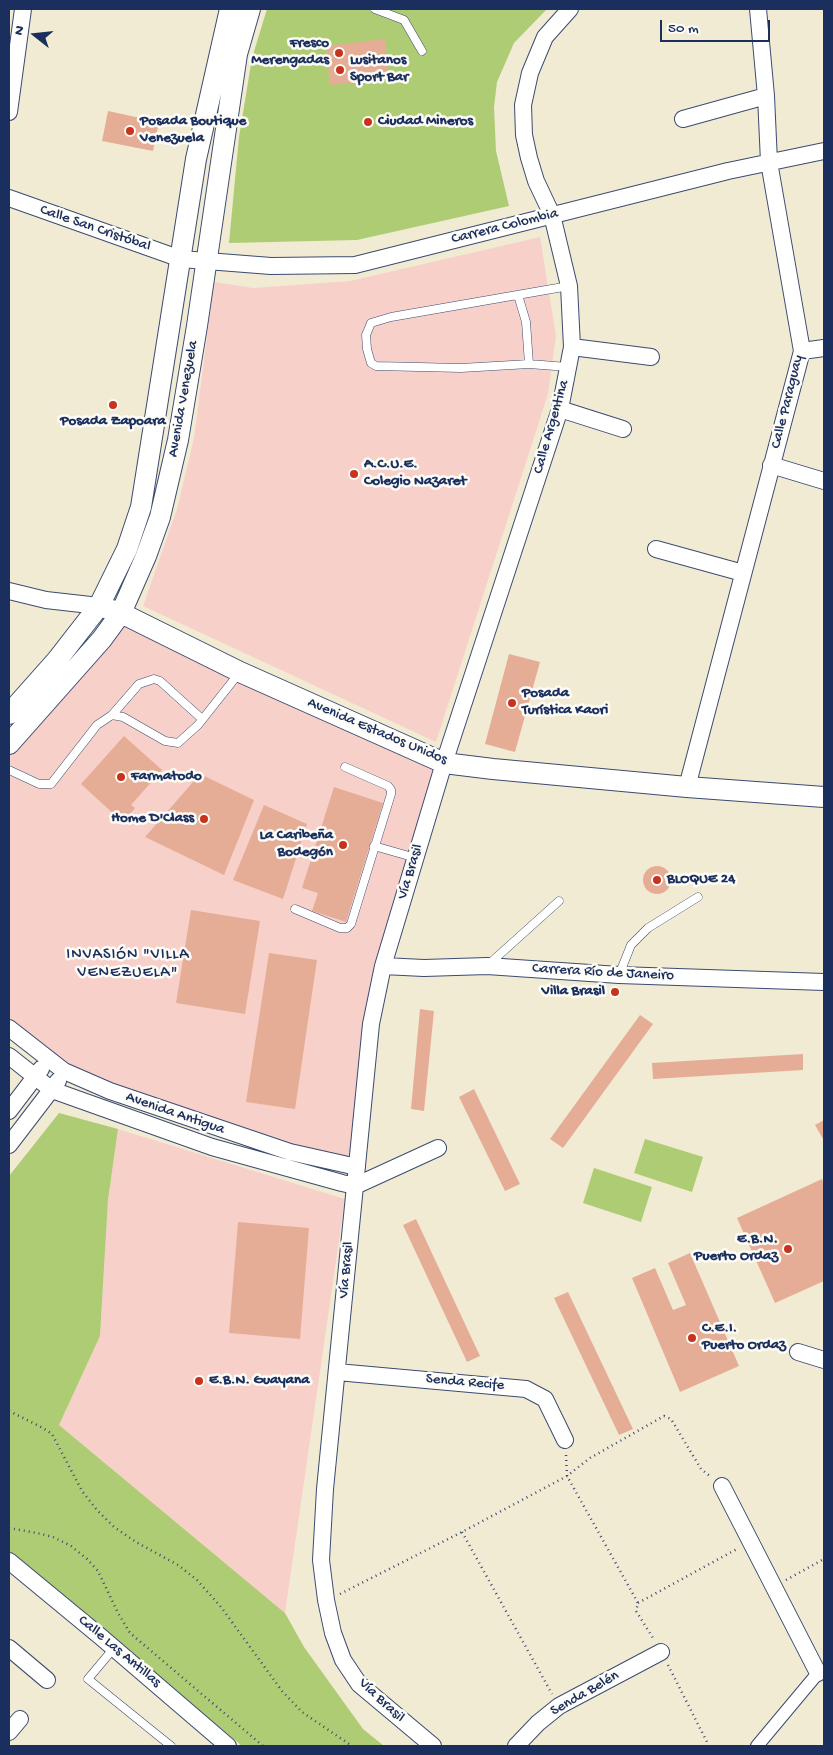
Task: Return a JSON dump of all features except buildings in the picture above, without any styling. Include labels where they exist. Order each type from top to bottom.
[{"type":"street","points":[[9,112],[23,9]]},
{"type":"street","name":"Avenida Venezuela","points":[[9,714],[57,660],[99,606],[126,549],[141,506],[196,159],[230,9]]},
{"type":"street","name":"Avenida Venezuela","points":[[9,744],[102,639],[121,613],[146,556],[160,517],[178,440],[237,54],[250,9]]},
{"type":"street","name":"Calle Argentina","points":[[444,763],[560,409],[572,347],[569,286],[552,215],[536,181],[529,158],[524,135],[522,105],[530,72],[545,37],[570,9]]},
{"type":"street","name":"Calle Paraguay","points":[[687,787],[802,351],[769,162],[766,96],[758,9]]},
{"type":"street","points":[[683,119],[766,96]]},
{"type":"street","name":"Carrera Colombia","points":[[181,259],[270,266],[355,264],[728,171],[824,150]]},
{"type":"street","name":"Calle San Cristóbal","points":[[9,198],[181,259]]},
{"type":"street","points":[[572,347],[651,357]]},
{"type":"street","points":[[802,351],[824,348]]},
{"type":"street","points":[[560,409],[623,428]]},
{"type":"street","points":[[772,465],[824,481]]},
{"type":"street","points":[[656,549],[743,573]]},
{"type":"street","points":[[9,591],[46,600],[99,606]]},
{"type":"street","name":"Avenida Estados Unidos","points":[[99,606],[121,613],[240,672],[444,763],[687,787],[824,797]]},
{"type":"street","name":"Vía Brasil","points":[[433,1746],[381,1704],[360,1684],[343,1660],[333,1633],[326,1600],[321,1560],[322,1532],[371,1024],[383,966],[444,763]]},
{"type":"street","name":"Carrera Río de Janeiro","points":[[383,966],[424,968],[487,966],[620,975],[824,982]]},
{"type":"street","name":"Avenida Antigua","points":[[9,1028],[64,1071],[110,1091],[290,1152],[357,1167]]},
{"type":"street","name":"Avenida Antigua","points":[[9,1056],[52,1090],[212,1147],[302,1174],[355,1186]]},
{"type":"street","points":[[9,1110],[48,1059]]},
{"type":"street","points":[[9,1145],[52,1090],[64,1071]]},
{"type":"street","points":[[355,1186],[438,1148]]},
{"type":"street","points":[[798,1352],[824,1360]]},
{"type":"street","name":"Senda Recife","points":[[337,1372],[526,1389],[545,1399],[565,1440]]},
{"type":"street","points":[[722,1486],[818,1673],[757,1746]]},
{"type":"street","name":"Calle Las Antillas","points":[[9,1561],[114,1648],[222,1744]]},
{"type":"street","points":[[9,1648],[47,1680]]},
{"type":"street","name":"Senda Belén","points":[[516,1746],[538,1722],[559,1707],[662,1652]]},
{"type":"street","points":[[9,1732],[20,1720]]},
{"type":"lane","points":[[375,9],[404,20],[422,51]]},
{"type":"lane","points":[[568,366],[529,364],[461,368],[376,366],[372,362],[367,350],[366,335],[371,323],[390,317],[569,286]]},
{"type":"lane","points":[[518,294],[526,322],[529,364]]},
{"type":"lane","points":[[112,715],[123,717],[165,742],[178,743],[202,719],[240,672]]},
{"type":"lane","points":[[9,770],[39,784],[51,784],[97,724],[112,715],[139,684],[154,679],[160,681],[202,719]]},
{"type":"lane","points":[[295,909],[340,928],[347,928],[351,924],[390,790],[388,786],[345,767]]},
{"type":"lane","points":[[374,846],[416,858]]},
{"type":"lane","points":[[620,975],[631,945],[648,928],[698,897]]},
{"type":"lane","points":[[487,966],[559,901]]},
{"type":"lane","points":[[114,1648],[88,1679],[171,1746]]},
{"type":"path","points":[[9,1411],[52,1434],[82,1491],[97,1510],[114,1526],[136,1542],[178,1565],[197,1580],[221,1607],[282,1691],[302,1712],[352,1746]]},
{"type":"path","points":[[326,1600],[350,1590],[566,1476],[590,1458],[664,1416],[670,1419],[701,1469],[722,1486]]},
{"type":"path","points":[[565,1440],[566,1476],[638,1603],[636,1612],[662,1652],[709,1746]]},
{"type":"path","points":[[9,1528],[53,1537],[70,1546],[87,1559],[98,1571],[130,1633],[263,1746]]},
{"type":"path","points":[[462,1532],[559,1707]]},
{"type":"path","points":[[638,1603],[752,1542]]},
{"type":"path","points":[[774,1586],[824,1559]]},
{"type":"shaded area","name":"A.C.U.E. Colegio Nazaret","points":[[540,237],[556,336],[548,394],[436,742],[143,606],[177,509],[194,438],[214,282],[253,288],[350,281]]},
{"type":"shaded area","points":[[121,613],[444,763],[383,966],[357,1167],[110,1091],[9,1028],[9,744]]},
{"type":"shaded area","name":"E.B.N. Guayana","points":[[118,1129],[345,1199],[285,1613],[59,1425],[100,1336],[108,1200]]},
{"type":"green space","name":"Ciudad Mineros","points":[[267,9],[547,9],[514,43],[497,82],[494,107],[496,151],[509,206],[357,240],[229,243],[239,137],[252,58]]},
{"type":"green space","points":[[59,1113],[118,1129],[108,1200],[100,1336],[59,1425],[285,1613],[304,1647],[363,1729],[384,1746],[242,1746],[9,1551],[9,1176]]},
{"type":"green space","points":[[645,1139],[703,1157],[692,1192],[634,1173]]},
{"type":"green space","points":[[594,1168],[652,1187],[641,1222],[583,1203]]},
{"type":"place","name":"Fresco Merengadas","points":[[339,53]]},
{"type":"place","name":"Lusitanos Sport Bar","points":[[340,70]]},
{"type":"place","name":"Ciudad Mineros","points":[[368,122]]},
{"type":"place","name":"Posada Boutique Venezuela","points":[[130,131]]},
{"type":"place","name":"Posada Zapoara","points":[[113,405]]},
{"type":"place","name":"A.C.U.E. Colegio Nazaret","points":[[354,474]]},
{"type":"place","name":"Posada Turística Kaori","points":[[512,703]]},
{"type":"place","name":"Farmatodo","points":[[121,777]]},
{"type":"place","name":"Home D'Class","points":[[204,819]]},
{"type":"place","name":"La Caribeña Bodegón","points":[[343,845]]},
{"type":"place","name":"BLOQUE 24","points":[[657,880]]},
{"type":"place","name":"Villa Brasil","points":[[615,992]]},
{"type":"place","name":"E.B.N. Puerto Ordaz","points":[[788,1249]]},
{"type":"place","name":"C.E.I. Puerto Ordaz","points":[[692,1338]]},
{"type":"place","name":"E.B.N. Guayana","points":[[199,1381]]},
{"type":"district","name":"INVASIÓN \"VILLA VENEZUELA\"","points":[[128,965]]}]
